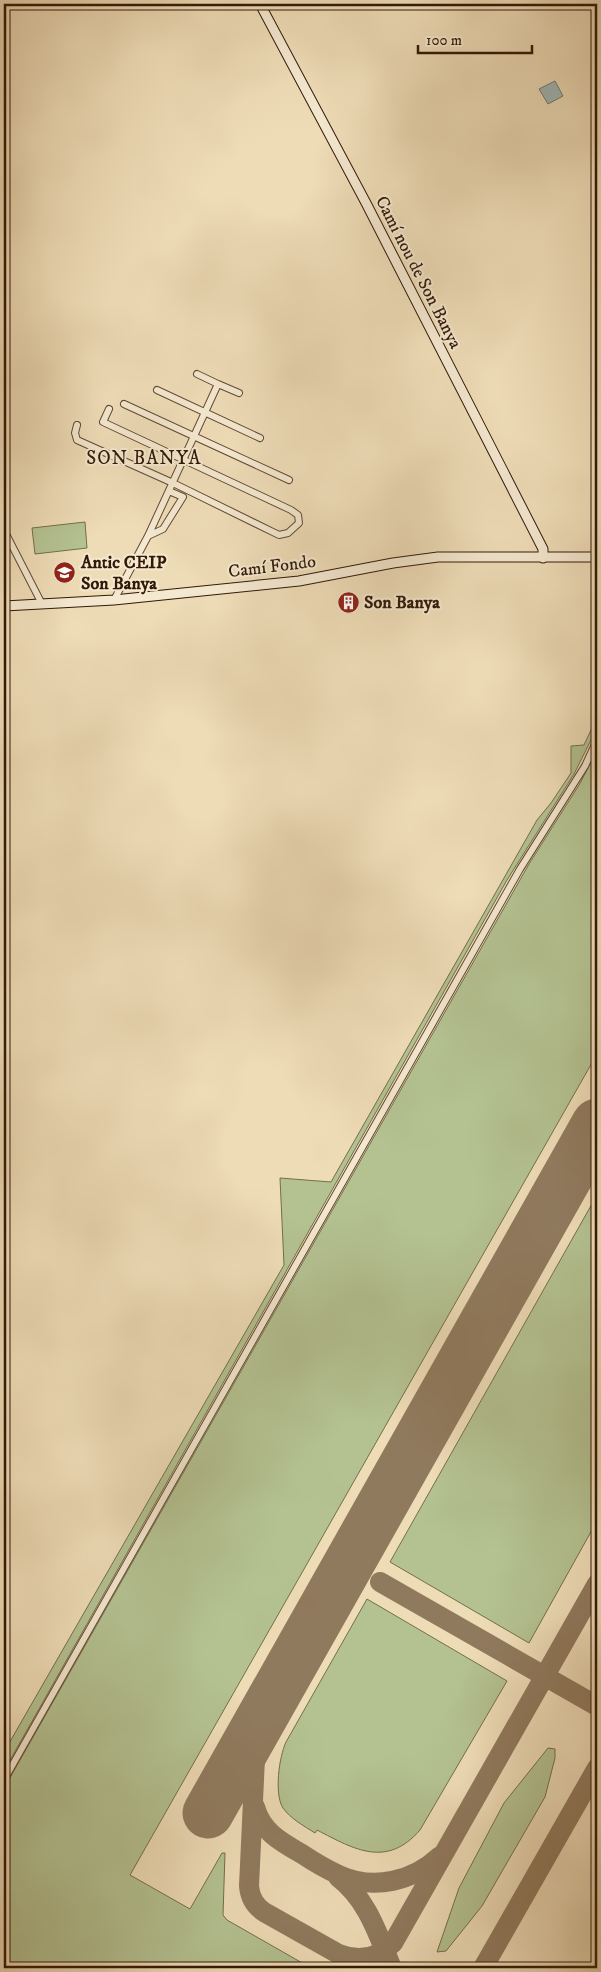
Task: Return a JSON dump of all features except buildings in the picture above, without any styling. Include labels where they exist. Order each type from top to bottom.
[{"type":"street","name":"Camí nou de Son Banya","points":[[260,4],[366,203],[543,549],[543,558]]},
{"type":"street","points":[[197,374],[239,393]]},
{"type":"street","points":[[114,600],[148,536],[218,384]]},
{"type":"street","points":[[157,390],[260,438]]},
{"type":"street","points":[[124,404],[289,480]]},
{"type":"street","points":[[77,425],[75,432],[77,440],[279,534],[288,533],[299,523],[298,515],[291,510],[103,422],[109,409]]},
{"type":"street","points":[[148,536],[163,529],[183,498],[169,491]]},
{"type":"street","points":[[4,530],[42,604]]},
{"type":"street","points":[[4,554],[4,560]]},
{"type":"street","name":"Camí Fondo","points":[[4,606],[114,600],[299,581],[393,563],[438,557],[597,557]]},
{"type":"street","points":[[4,1780],[516,877],[585,766],[597,740]]},
{"type":"green space","points":[[85,522],[87,548],[35,554],[32,528]]},
{"type":"green space","points":[[597,717],[597,728],[574,774],[507,880],[4,1771],[4,1752],[284,1265],[280,1178],[331,1182],[537,820],[571,773],[571,746],[584,745]]},
{"type":"green space","points":[[597,751],[597,1054],[130,1875],[190,1909],[222,1853],[225,1853],[223,1915],[227,1920],[311,1968],[4,1968],[4,1798],[7,1783],[529,864],[579,785]]},
{"type":"green space","points":[[597,1195],[597,1521],[529,1643],[390,1562]]},
{"type":"green space","points":[[367,1599],[507,1681],[420,1830],[408,1842],[395,1849],[383,1852],[370,1852],[358,1849],[317,1830],[315,1833],[286,1812],[280,1802],[278,1785],[283,1749],[286,1742]]},
{"type":"green space","points":[[548,1748],[555,1749],[555,1758],[545,1797],[482,1906],[446,1951],[437,1952],[459,1888],[504,1803]]},
{"type":"water","points":[[555,81],[563,96],[548,104],[539,89]]},
{"type":"taxiway","points":[[380,1582],[597,1706]]},
{"type":"taxiway","points":[[339,1954],[354,1958],[368,1957],[381,1952],[393,1943],[597,1584]]},
{"type":"taxiway","points":[[261,1721],[256,1737],[249,1886],[252,1898],[264,1912],[351,1961]]},
{"type":"taxiway","points":[[483,1968],[597,1768]]},
{"type":"taxiway","points":[[255,1807],[262,1823],[273,1835],[325,1868],[352,1880],[379,1883],[392,1881],[418,1872],[440,1856]]},
{"type":"taxiway","points":[[338,1877],[365,1907],[392,1968]]},
{"type":"runway","points":[[208,1813],[597,1124]]},
{"type":"place","name":"Antic CEIP Son Banya","points":[[65,572]]},
{"type":"place","name":"Son Banya","points":[[348,602]]},
{"type":"district","name":"SON BANYA","points":[[144,457]]}]
